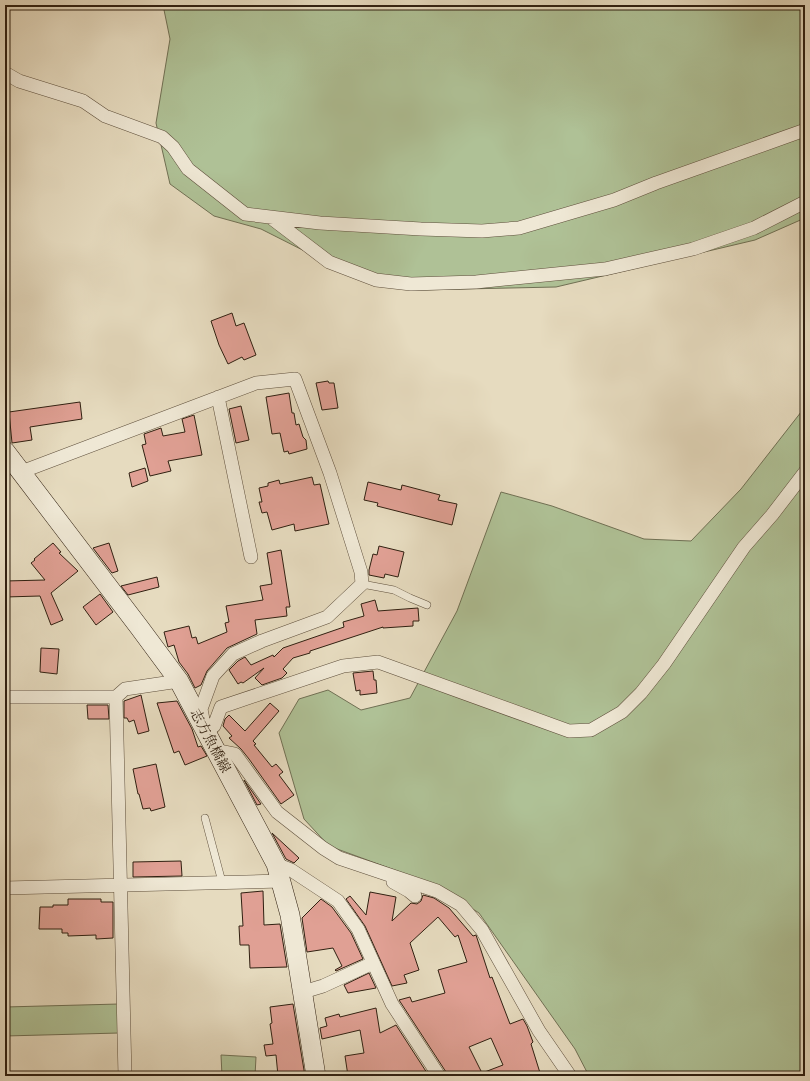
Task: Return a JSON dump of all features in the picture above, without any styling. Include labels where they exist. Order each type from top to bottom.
[{"type":"main road","name":"志方魚橋線","points":[[5,451],[140,627],[178,681],[279,872],[290,915],[316,1076]]},
{"type":"street","points":[[5,73],[19,81],[83,101],[105,116],[162,137],[173,147],[188,169],[245,214],[320,223],[482,231],[519,228],[614,200],[656,183],[805,130]]},
{"type":"street","points":[[270,217],[329,262],[376,280],[411,284],[476,282],[605,269],[693,249],[754,228],[805,202]]},
{"type":"street","points":[[21,472],[256,383],[295,379],[330,473],[360,572],[362,584],[327,618],[262,641],[233,654],[213,676],[201,709],[205,730],[214,726],[221,707],[343,666],[378,662],[569,731],[591,730],[622,712],[641,693],[669,658],[744,547],[772,515],[805,472]]},
{"type":"street","points":[[218,398],[251,556]]},
{"type":"street","points":[[5,696],[116,697],[125,689],[178,681]]},
{"type":"street","points":[[116,697],[125,1076]]},
{"type":"street","points":[[215,750],[235,754],[277,812],[323,848],[339,858],[437,891],[461,905],[482,930],[539,1031],[570,1076]]},
{"type":"street","points":[[5,888],[222,882],[291,870],[338,901],[358,929],[392,1004],[439,1076]]},
{"type":"street","points":[[380,871],[393,882],[415,896]]},
{"type":"street","points":[[302,992],[323,986],[374,963]]},
{"type":"lane","points":[[362,584],[394,590],[427,605]]},
{"type":"lane","points":[[205,818],[222,882]]},
{"type":"green space","points":[[163,5],[805,5],[805,218],[755,240],[556,287],[418,290],[368,283],[261,229],[214,216],[170,184],[156,123],[170,39]]},
{"type":"green space","points":[[805,407],[805,1076],[589,1076],[575,1049],[479,913],[438,886],[329,846],[304,819],[279,733],[299,699],[328,690],[361,710],[410,698],[457,611],[501,492],[552,506],[644,539],[691,541],[741,489]]},
{"type":"green space","points":[[119,1004],[119,1033],[5,1036],[5,1007]]},
{"type":"green space","points":[[221,1055],[256,1057],[255,1076],[222,1076]]},
{"type":"building","points":[[232,313],[236,326],[244,323],[256,355],[244,360],[242,357],[228,364],[219,345],[211,321]]},
{"type":"building","points":[[328,381],[329,383],[334,383],[338,408],[322,410],[316,383]]},
{"type":"building","points":[[289,393],[292,413],[294,413],[296,425],[299,424],[303,437],[306,440],[307,449],[289,454],[288,451],[284,452],[280,433],[272,434],[266,397]]},
{"type":"building","points":[[80,402],[82,419],[30,427],[32,440],[12,443],[9,412]]},
{"type":"building","points":[[241,406],[249,440],[236,443],[229,409]]},
{"type":"building","points":[[194,415],[202,455],[168,461],[171,471],[150,476],[142,445],[146,444],[144,434],[161,428],[163,436],[185,432],[182,419]]},
{"type":"building","points":[[145,468],[148,481],[132,487],[129,473]]},
{"type":"building","points":[[312,477],[314,485],[320,484],[329,524],[295,531],[294,524],[272,530],[267,512],[262,513],[259,502],[262,502],[259,488],[268,486],[268,483],[279,480],[280,484]]},
{"type":"building","points":[[368,482],[401,490],[402,485],[440,495],[438,500],[457,504],[452,525],[377,506],[378,503],[364,500]]},
{"type":"building","points":[[53,543],[61,552],[59,553],[78,571],[51,593],[63,620],[51,625],[40,596],[5,597],[5,581],[45,580],[31,563]]},
{"type":"building","points":[[109,543],[118,571],[112,573],[93,548]]},
{"type":"building","points":[[379,546],[404,552],[398,577],[385,574],[384,578],[369,575],[373,554],[377,555]]},
{"type":"building","points":[[281,550],[290,607],[286,607],[287,616],[255,620],[257,634],[227,648],[207,671],[201,685],[195,688],[188,674],[179,662],[174,645],[168,647],[164,632],[189,626],[192,638],[196,637],[198,644],[227,632],[225,623],[229,622],[226,606],[263,600],[260,586],[272,584],[267,553]]},
{"type":"building","points":[[157,577],[159,587],[128,595],[121,586]]},
{"type":"building","points":[[100,594],[113,612],[96,625],[83,607]]},
{"type":"building","points":[[375,600],[378,611],[418,608],[419,621],[413,621],[413,626],[383,627],[310,651],[310,653],[293,658],[283,669],[287,673],[282,678],[262,685],[255,678],[264,668],[243,683],[241,682],[238,684],[229,670],[238,661],[245,657],[251,665],[273,655],[274,657],[283,648],[344,627],[343,622],[364,616],[361,604]]},
{"type":"building","points":[[41,648],[59,649],[57,674],[40,672]]},
{"type":"building","points":[[373,671],[374,680],[376,680],[377,693],[360,695],[360,690],[356,691],[353,673]]},
{"type":"building","points":[[141,695],[149,731],[138,734],[134,720],[129,722],[127,718],[124,718],[124,701]]},
{"type":"building","points":[[177,701],[192,729],[198,747],[201,746],[207,756],[185,765],[179,751],[174,753],[157,703]]},
{"type":"building","points":[[270,703],[279,711],[253,741],[256,744],[254,745],[272,767],[276,764],[283,772],[279,775],[294,795],[281,804],[249,759],[229,738],[232,736],[223,726],[225,719],[229,715],[245,731]]},
{"type":"building","points":[[87,705],[108,705],[109,719],[88,719]]},
{"type":"building","points":[[156,764],[165,807],[151,811],[150,808],[143,809],[138,794],[133,769]]},
{"type":"building","points":[[244,780],[261,804],[257,805]]},
{"type":"building","points":[[272,833],[299,858],[294,863],[286,859]]},
{"type":"building","points":[[181,861],[182,876],[133,877],[133,862]]},
{"type":"building","points":[[263,891],[264,925],[280,924],[287,967],[250,968],[249,945],[240,945],[239,926],[243,926],[241,893]]},
{"type":"building","points":[[370,892],[396,897],[392,921],[411,903],[417,904],[421,901],[423,895],[434,898],[449,908],[473,936],[476,935],[490,978],[492,977],[510,1024],[523,1019],[527,1026],[533,1042],[531,1044],[541,1076],[447,1076],[446,1072],[399,1000],[410,997],[412,1002],[445,993],[438,970],[467,962],[458,935],[455,937],[438,917],[410,943],[419,970],[404,975],[407,983],[392,986],[365,926],[346,899],[350,896],[366,915]],"holes":[[[491,1038],[503,1065],[482,1073],[469,1047]]]},
{"type":"building","points":[[68,899],[101,899],[101,902],[113,902],[113,938],[96,939],[96,935],[68,936],[68,933],[62,933],[62,929],[39,929],[40,907],[68,905]]},
{"type":"building","points":[[321,899],[332,907],[351,933],[363,959],[336,971],[335,970],[342,966],[333,948],[307,952],[302,918]]},
{"type":"building","points":[[369,973],[376,988],[348,993],[344,985]]},
{"type":"building","points":[[293,1004],[305,1076],[278,1076],[276,1055],[266,1056],[264,1045],[273,1044],[270,1024],[272,1023],[270,1007]]},
{"type":"building","points":[[376,1008],[380,1033],[396,1025],[429,1076],[348,1076],[345,1056],[364,1053],[360,1030],[322,1039],[320,1028],[327,1026],[325,1018],[339,1014],[340,1017]]}]
